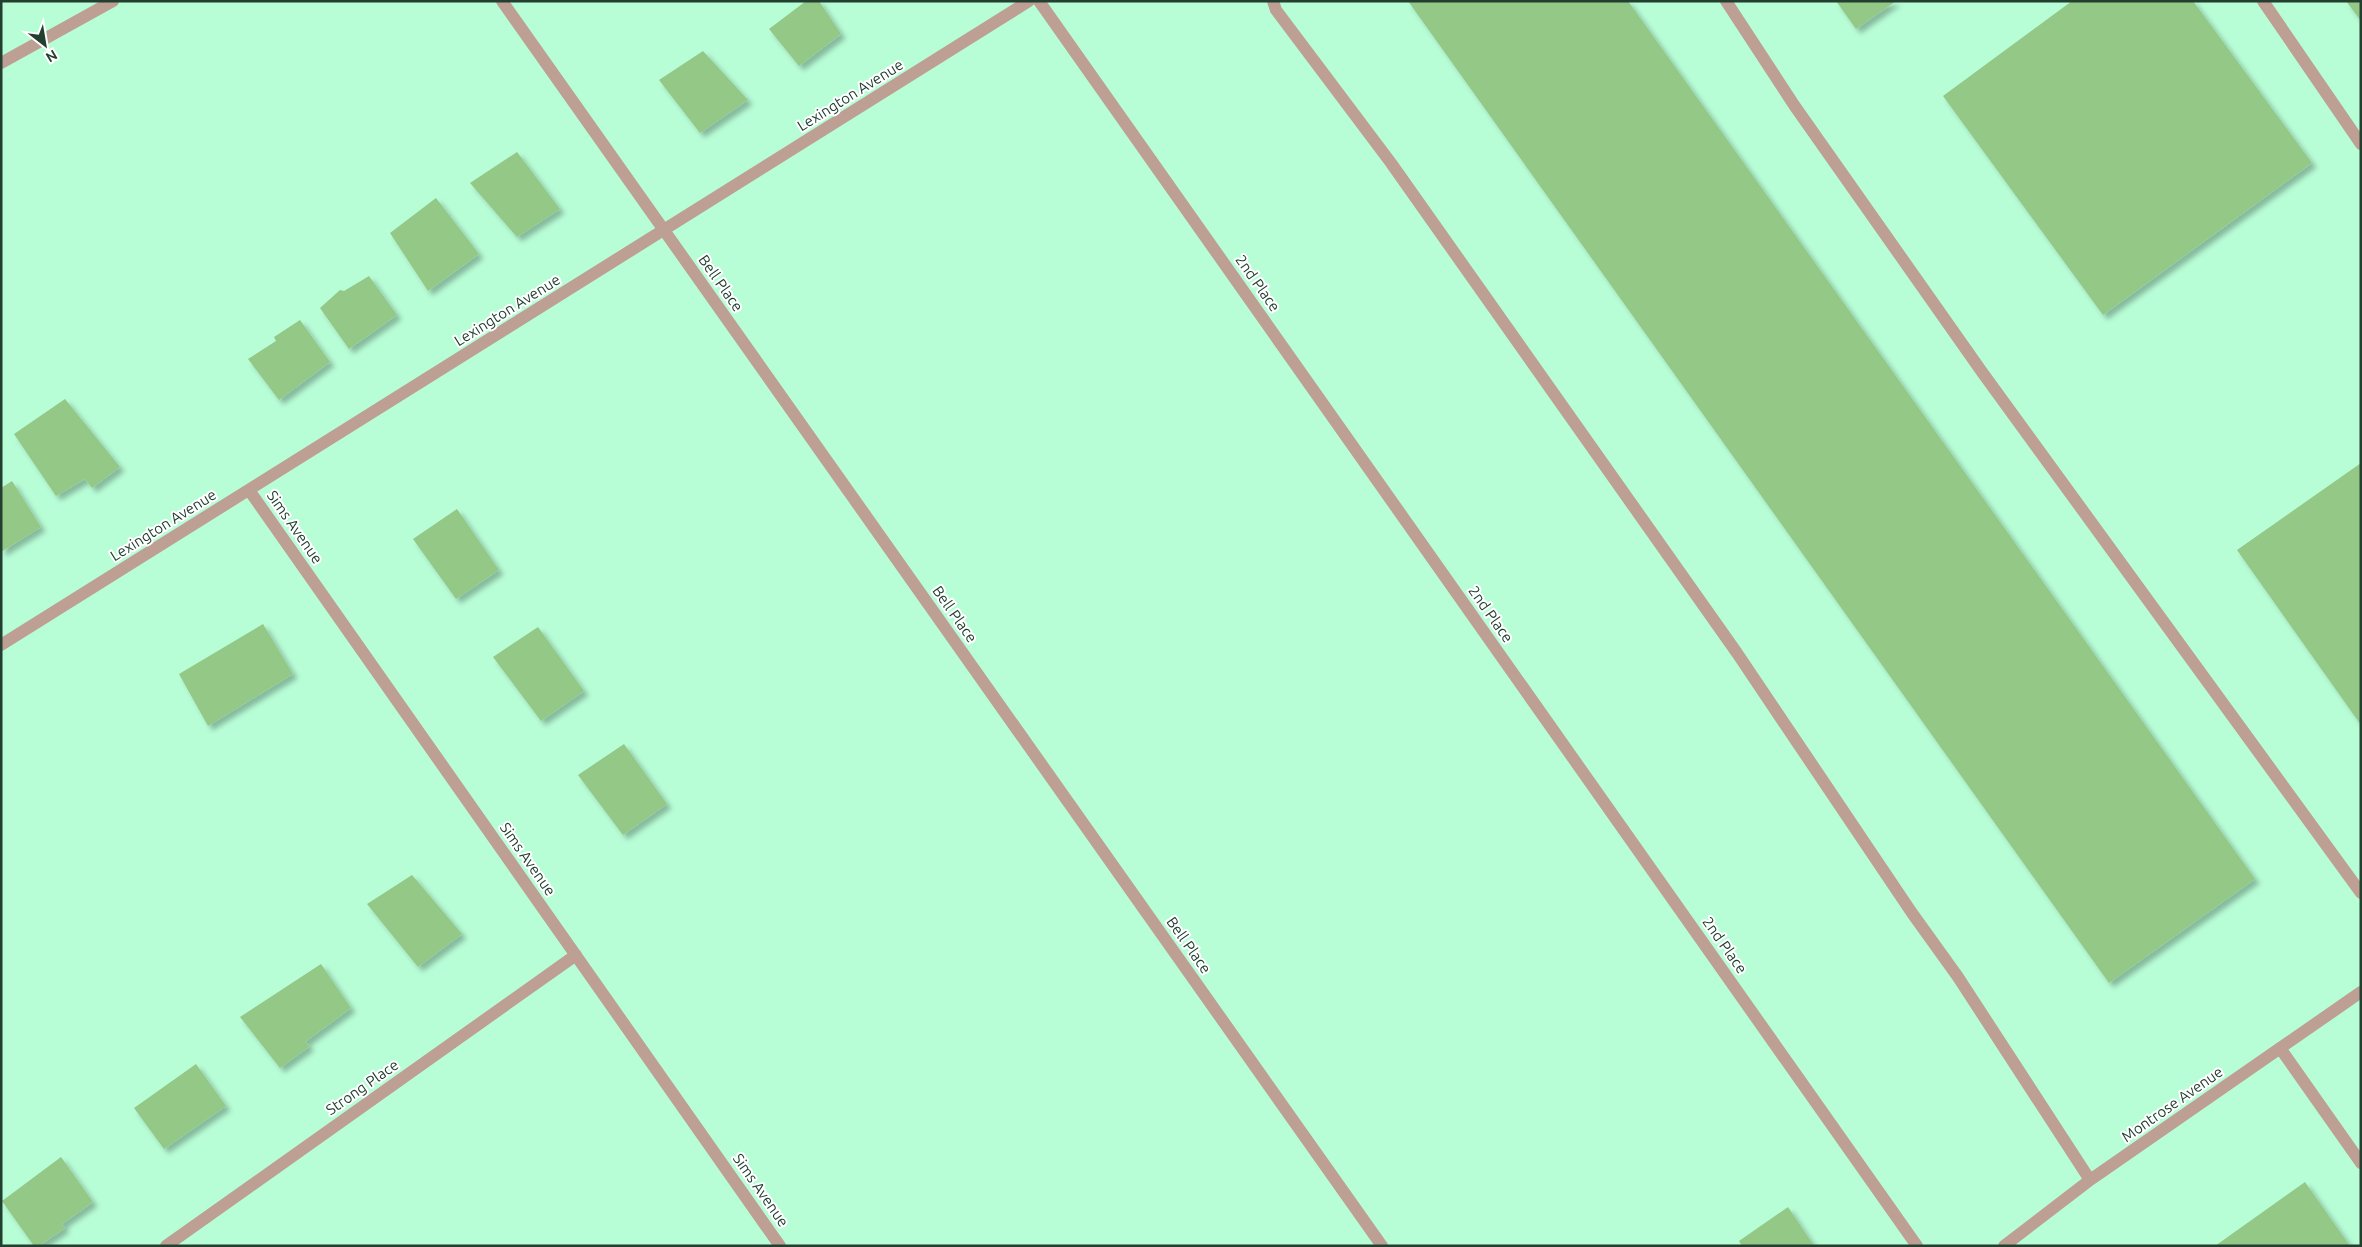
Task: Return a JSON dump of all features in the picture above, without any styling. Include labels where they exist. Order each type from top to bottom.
[{"type":"street","points":[[1,63],[113,1]]},
{"type":"street","name":"Bell Place","points":[[502,1],[1382,1246]]},
{"type":"street","name":"Lexington Avenue","points":[[1,646],[1029,1]]},
{"type":"street","name":"2nd Place","points":[[1039,1],[1917,1246]]},
{"type":"street","points":[[1273,1],[1276,10],[1391,163],[1731,645],[1912,913],[1958,977],[2090,1180]]},
{"type":"street","points":[[1726,1],[1794,105],[1988,380],[2361,893]]},
{"type":"street","points":[[2263,1],[2361,144]]},
{"type":"street","name":"Sims Avenue","points":[[249,490],[780,1246]]},
{"type":"street","name":"Strong Place","points":[[166,1246],[576,955]]},
{"type":"street","name":"Montrose Avenue","points":[[2004,1246],[2090,1180],[2361,992]]},
{"type":"street","points":[[2280,1048],[2361,1163]]},
{"type":"building","points":[[806,1],[819,1],[841,34],[799,66],[769,29]]},
{"type":"building","points":[[1408,1],[1628,1],[2255,879],[2109,983]]},
{"type":"building","points":[[1836,1],[1896,1],[1856,29]]},
{"type":"building","points":[[2072,1],[2193,1],[2312,163],[2103,315],[1943,96]]},
{"type":"building","points":[[2346,1],[2361,1],[2361,21]]},
{"type":"building","points":[[703,51],[748,100],[700,133],[659,80]]},
{"type":"building","points":[[517,152],[560,209],[517,237],[470,183]]},
{"type":"building","points":[[436,198],[479,254],[428,291],[390,233]]},
{"type":"building","points":[[369,276],[397,315],[349,349],[320,308],[340,290],[344,291]]},
{"type":"building","points":[[300,320],[330,362],[279,400],[248,359],[276,341],[274,337]]},
{"type":"building","points":[[65,399],[120,467],[92,488],[85,479],[56,496],[14,434]]},
{"type":"building","points":[[2361,463],[2361,725],[2237,550]]},
{"type":"building","points":[[12,481],[41,527],[1,552],[1,488]]},
{"type":"building","points":[[457,509],[499,570],[456,599],[413,539]]},
{"type":"building","points":[[263,624],[293,674],[208,726],[179,674]]},
{"type":"building","points":[[538,627],[584,691],[541,721],[493,657]]},
{"type":"building","points":[[624,744],[667,804],[623,835],[578,775]]},
{"type":"building","points":[[412,875],[462,934],[418,967],[367,904]]},
{"type":"building","points":[[321,964],[351,1008],[305,1042],[310,1046],[280,1068],[240,1017]]},
{"type":"building","points":[[196,1064],[226,1106],[164,1149],[134,1108]]},
{"type":"building","points":[[61,1157],[93,1202],[62,1224],[65,1228],[39,1246],[34,1246],[2,1201]]},
{"type":"building","points":[[2305,1182],[2350,1246],[2215,1246]]},
{"type":"building","points":[[1788,1207],[1814,1246],[1742,1246],[1739,1241]]}]
